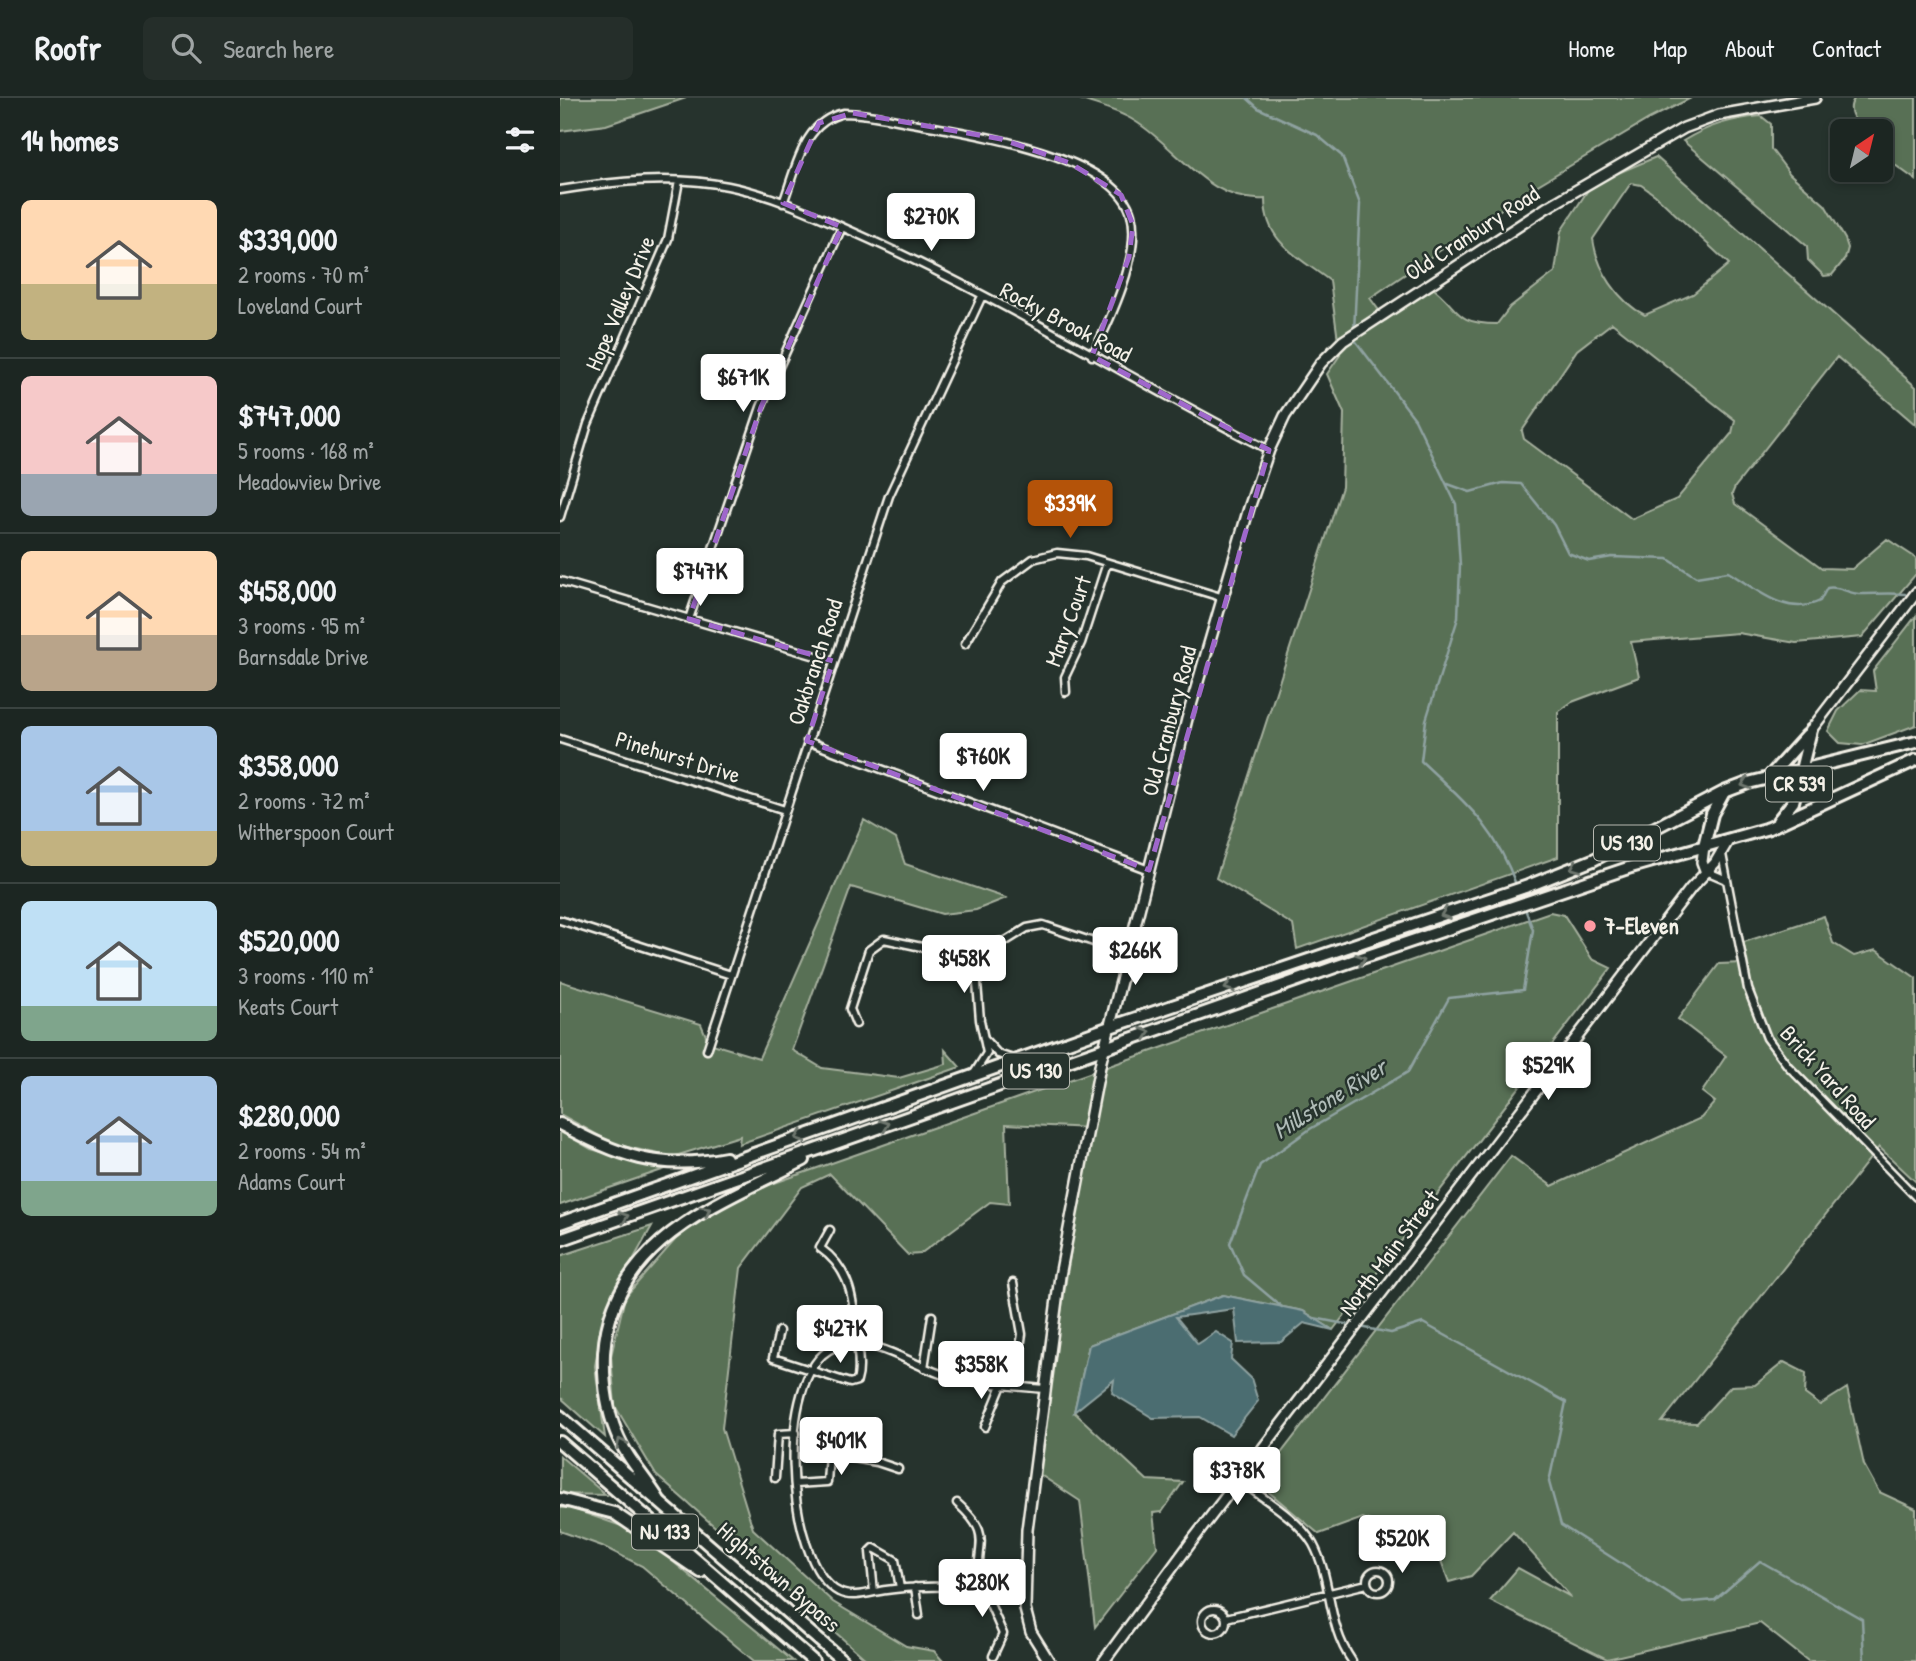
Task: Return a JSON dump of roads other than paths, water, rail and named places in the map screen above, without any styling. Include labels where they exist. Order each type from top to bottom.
[{"type":"highway","name":"CR 539","points":[[1769,828],[1793,802],[1811,730]]},
{"type":"highway","name":"CR 539","points":[[1773,776],[1811,730]]},
{"type":"highway","name":"US 130","points":[[560,1223],[1110,1027],[1528,886],[1593,860],[1724,792],[1803,768],[1916,742]]},
{"type":"highway","points":[[1807,743],[1813,754],[1831,762]]},
{"type":"highway","name":"US 130","points":[[560,1240],[1104,1047],[1514,906],[1644,862],[1769,828],[1916,760]]},
{"type":"highway","points":[[1773,776],[1793,787],[1793,802]]},
{"type":"highway","points":[[1704,846],[1709,826],[1724,792]]},
{"type":"highway","points":[[1709,826],[1717,838],[1728,841]]},
{"type":"highway","points":[[560,1124],[611,1150],[651,1162],[684,1164],[760,1152]]},
{"type":"highway","points":[[659,1500],[625,1450],[607,1401],[604,1364],[606,1336],[612,1311],[623,1285],[646,1254],[686,1222],[844,1139]]},
{"type":"highway","name":"Hightstown Bypass","points":[[560,1416],[842,1661]]},
{"type":"highway","name":"Hightstown Bypass","points":[[560,1442],[813,1661]]},
{"type":"highway","points":[[560,1499],[598,1507],[632,1522],[769,1623]]},
{"type":"street","name":"Old Cranbury Road","points":[[1049,1661],[1031,1632],[1025,1609],[1024,1583],[1060,1276],[1104,1047],[1187,719],[1269,450],[1297,398],[1329,353],[1362,327],[1546,208],[1684,128],[1719,114],[1815,98]]},
{"type":"street","points":[[783,203],[813,130],[826,118],[844,113],[1001,139],[1070,163],[1115,188],[1127,204],[1133,225],[1124,280],[1092,356]]},
{"type":"street","name":"Rocky Brook Road","points":[[560,190],[620,182],[680,181],[726,185],[783,203],[842,227],[982,296],[1269,450]]},
{"type":"street","name":"Hope Valley Drive","points":[[560,517],[588,424],[668,239],[680,181]]},
{"type":"street","points":[[689,619],[761,407],[842,227]]},
{"type":"street","name":"Oakbranch Road","points":[[707,1050],[889,496],[982,296]]},
{"type":"street","points":[[965,644],[1002,582],[1032,559],[1057,553],[1073,554],[1107,563],[1224,598]]},
{"type":"street","name":"Mary Court","points":[[1066,692],[1065,677],[1081,643],[1107,563]]},
{"type":"street","points":[[560,581],[833,661]]},
{"type":"street","name":"CR 539","points":[[1811,730],[1916,593]]},
{"type":"street","name":"Pinehurst Drive","points":[[560,739],[785,810]]},
{"type":"street","points":[[807,741],[1149,870]]},
{"type":"street","points":[[1722,854],[1728,841]]},
{"type":"street","points":[[1704,846],[1702,862],[1705,870],[1727,880]]},
{"type":"street","name":"North Main Street","points":[[1104,1661],[1705,870],[1722,854]]},
{"type":"street","name":"Brick Yard Road","points":[[1722,854],[1748,989],[1767,1038],[1788,1066],[1916,1197]]},
{"type":"street","points":[[560,920],[731,975]]},
{"type":"street","points":[[856,1024],[850,1009],[869,950],[878,941],[890,938],[931,949],[974,946],[1006,941],[1027,928],[1043,925],[1129,954]]},
{"type":"street","points":[[972,1076],[987,1053],[980,1020],[974,946]]},
{"type":"street","points":[[985,1039],[998,1054],[1021,1059]]},
{"type":"street","points":[[779,1331],[773,1358],[854,1383],[859,1377],[851,1287],[839,1266],[820,1248],[830,1230]]},
{"type":"street","points":[[1013,1283],[1022,1334],[1014,1386]]},
{"type":"street","points":[[924,1368],[932,1317]]},
{"type":"street","points":[[1024,1583],[979,1588],[900,1588],[854,1595],[840,1593],[817,1569],[799,1521],[794,1484],[797,1409],[811,1368],[827,1350],[857,1345],[891,1353],[924,1368],[957,1378],[1045,1390]]},
{"type":"street","points":[[985,1427],[1002,1385]]},
{"type":"street","points":[[775,1478],[778,1434],[796,1433]]},
{"type":"street","points":[[794,1484],[828,1482],[829,1454],[877,1462],[898,1469]]},
{"type":"street","points":[[1239,1480],[1306,1534],[1318,1556],[1336,1633],[1352,1661]]},
{"type":"street","points":[[957,1503],[980,1526],[979,1588]]},
{"type":"street","points":[[874,1592],[870,1552],[874,1548],[895,1560],[900,1588]]},
{"type":"street","points":[[1226,1618],[1367,1584]]},
{"type":"street","points":[[915,1587],[919,1615]]},
{"type":"street","points":[[990,1587],[990,1604],[1003,1634],[993,1656]]},
{"type":"water","points":[[1223,1295],[1303,1311],[1333,1330],[1304,1323],[1281,1342],[1238,1343],[1234,1309],[1176,1317],[1198,1344],[1216,1332],[1233,1343],[1231,1359],[1251,1378],[1258,1401],[1231,1435],[1200,1417],[1153,1418],[1112,1393],[1114,1380],[1074,1412],[1089,1345]]},
{"type":"waterway","name":"Millstone River","points":[[1247,98],[1258,108],[1317,135],[1342,156],[1360,204],[1354,332]]},
{"type":"waterway","name":"Millstone River","points":[[1354,339],[1415,419],[1456,504],[1460,565],[1458,618],[1426,720],[1421,761],[1478,817],[1499,848],[1517,887]]},
{"type":"waterway","points":[[1448,484],[1470,492],[1503,483],[1521,484],[1554,525],[1568,553],[1589,561],[1612,557],[1668,559],[1696,577],[1728,572],[1771,599],[1795,606],[1820,601],[1827,588],[1831,587],[1856,594],[1905,594]]},
{"type":"waterway","name":"Millstone River","points":[[1282,1307],[1244,1275],[1230,1243],[1260,1165],[1310,1129],[1408,1072],[1449,998],[1523,990],[1533,930],[1524,906]]},
{"type":"waterway","name":"Millstone River","points":[[1314,1318],[1391,1333],[1423,1323],[1566,1402],[1549,1482],[1561,1525],[1683,1603],[1715,1600],[1760,1561],[1862,1619],[1864,1661]]},
{"type":"place","name":"7-Eleven","points":[[1590,926]]}]
